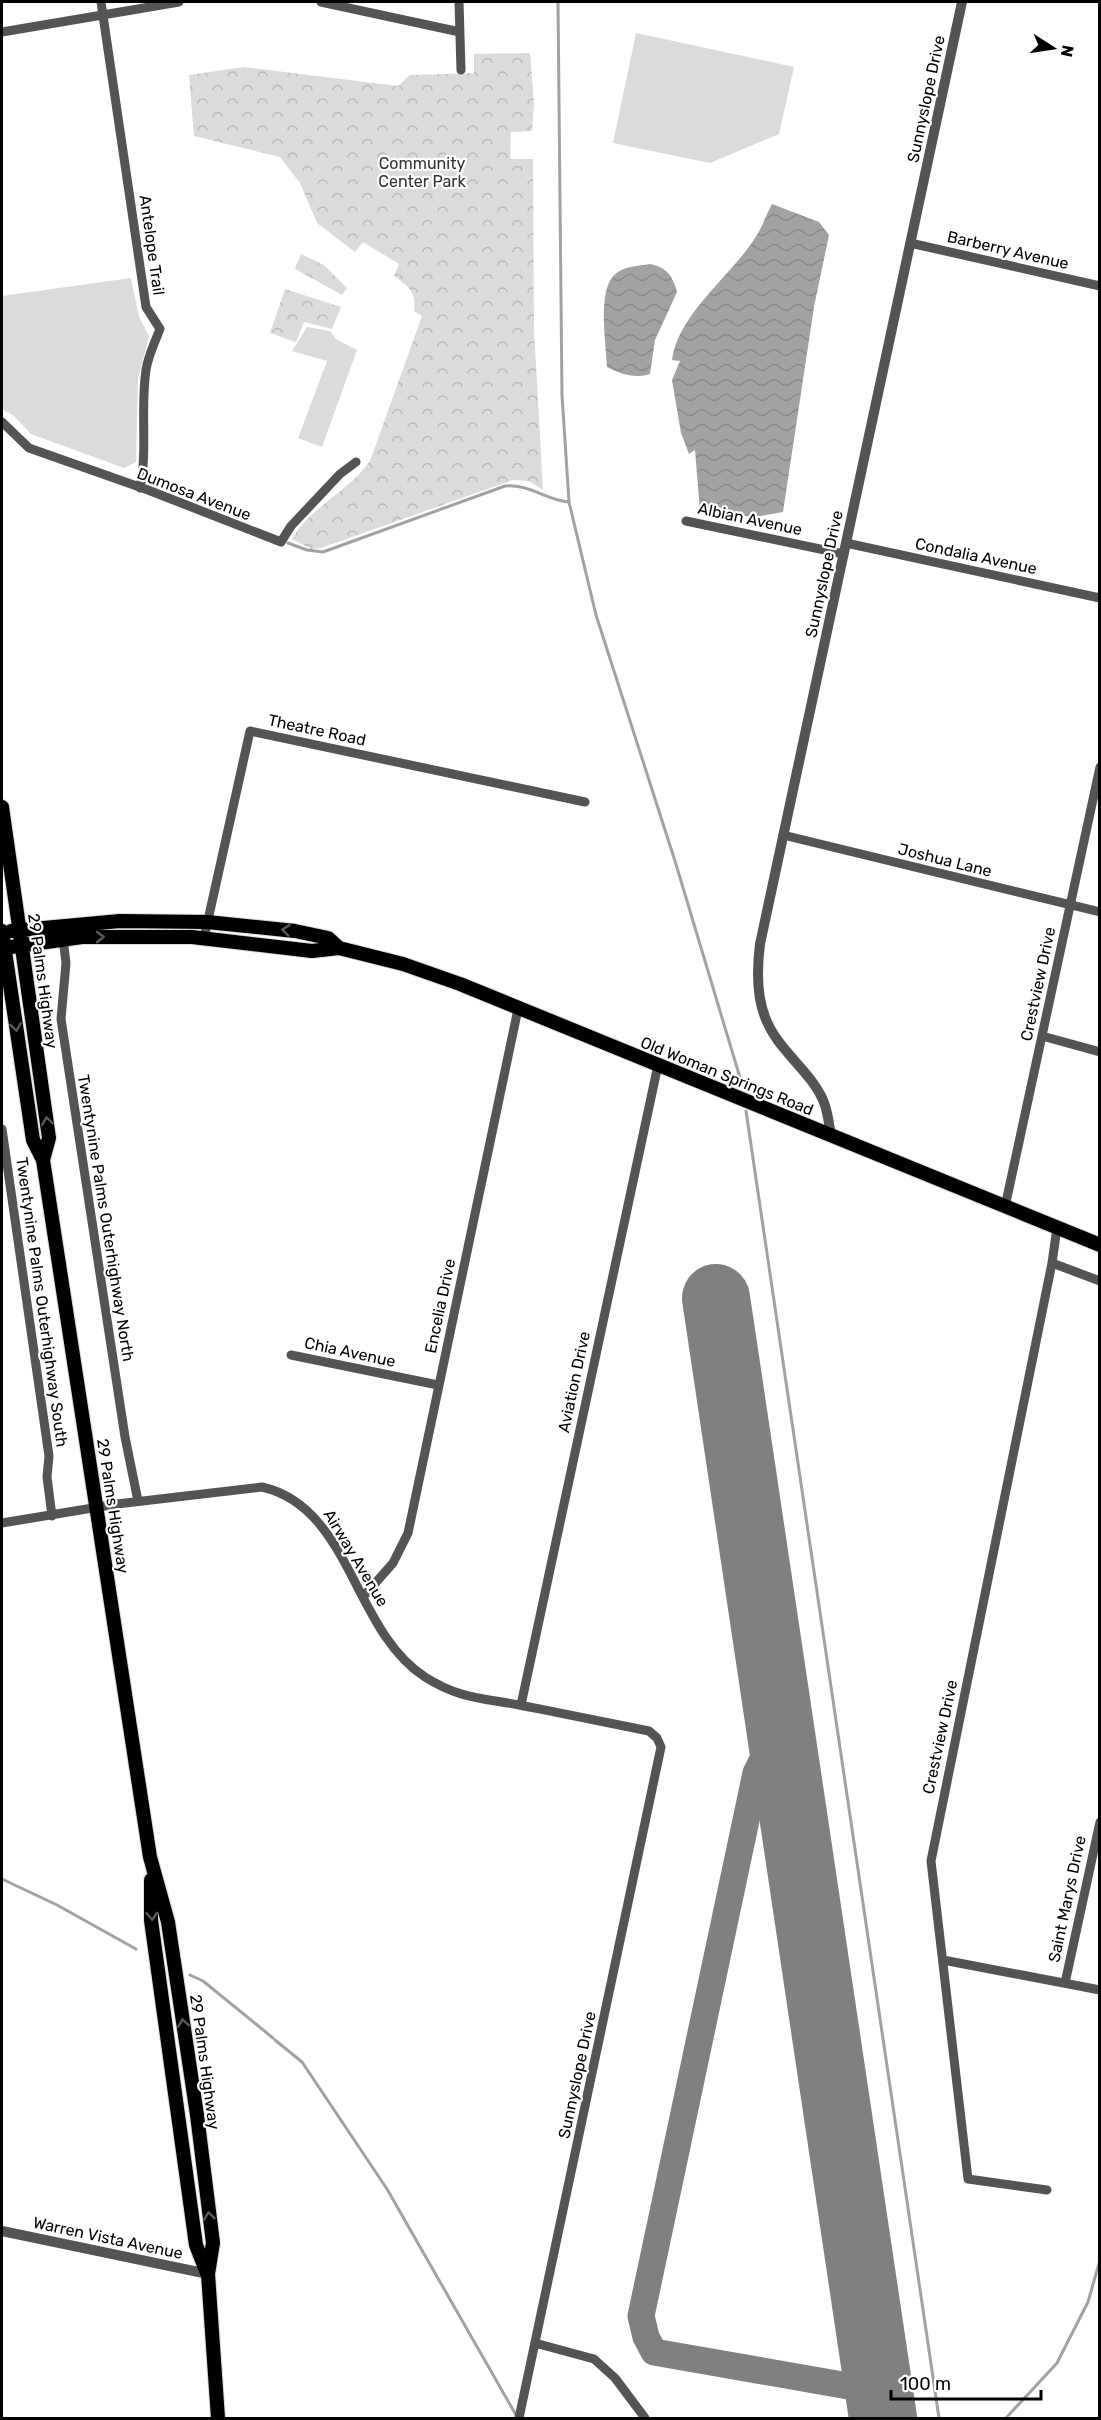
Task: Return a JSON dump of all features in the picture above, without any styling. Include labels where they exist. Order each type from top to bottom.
[{"type":"main road","name":"29 Palms Highway","points":[[2,807],[50,1138],[43,1160]]},
{"type":"main road","name":"Old Woman Springs Road","points":[[2,932],[140,920],[207,922],[295,931],[328,938],[339,948]]},
{"type":"main road","name":"29 Palms Highway","points":[[2,932],[33,1140],[43,1160],[150,1857],[151,1920],[196,2245],[208,2274],[218,2418]]},
{"type":"main road","name":"Old Woman Springs Road","points":[[4,948],[63,939],[149,936],[204,938],[312,951],[339,948],[403,964],[460,984],[1100,1245]]},
{"type":"street","name":"Antelope Trail","points":[[101,2],[146,307],[160,329],[146,368],[145,448],[140,488]]},
{"type":"street","points":[[2,32],[179,2]]},
{"type":"street","points":[[321,2],[460,32]]},
{"type":"street","points":[[459,2],[461,70]]},
{"type":"street","name":"Sunnyslope Drive","points":[[831,1136],[824,1101],[779,1044],[765,1019],[760,1000],[758,968],[760,944],[962,2]]},
{"type":"street","name":"Barberry Avenue","points":[[910,243],[1100,286]]},
{"type":"street","name":"Dumosa Avenue","points":[[2,422],[29,448],[281,542],[291,526],[340,474],[356,462]]},
{"type":"street","name":"Albian Avenue","points":[[686,521],[845,549]]},
{"type":"street","name":"Condalia Avenue","points":[[845,549],[1100,598]]},
{"type":"street","name":"Theatre Road","points":[[204,938],[250,731],[585,802]]},
{"type":"street","name":"Crestview Drive","points":[[1005,1207],[1100,767]]},
{"type":"street","name":"Joshua Lane","points":[[783,836],[1100,912]]},
{"type":"street","name":"Twentynine Palms Outerhighway North","points":[[63,939],[66,963],[61,1019],[124,1437],[138,1501]]},
{"type":"street","name":"Encelia Drive","points":[[363,1597],[393,1563],[408,1533],[518,1009]]},
{"type":"street","points":[[1042,1036],[1100,1052]]},
{"type":"street","name":"Aviation Drive","points":[[521,1705],[658,1065]]},
{"type":"street","name":"Twentynine Palms Outerhighway South","points":[[2,1129],[49,1456],[47,1478],[51,1516]]},
{"type":"street","name":"Crestview Drive","points":[[1047,2190],[968,2179],[931,1861],[1052,1263],[1057,1228]]},
{"type":"street","points":[[1052,1263],[1100,1281]]},
{"type":"street","name":"Chia Avenue","points":[[291,1354],[438,1385]]},
{"type":"street","name":"Airway Avenue","points":[[2,1523],[51,1516],[96,1506],[244,1488],[262,1487],[277,1490],[293,1498],[315,1515],[391,1648],[424,1677],[463,1697],[521,1705],[649,1731],[657,1738]]},
{"type":"street","name":"Sunnyslope Drive","points":[[519,2418],[661,1747],[657,1738]]},
{"type":"street","name":"Saint Marys Drive","points":[[1065,1983],[1100,1822]]},
{"type":"street","points":[[943,1960],[1100,1990]]},
{"type":"street","name":"Warren Vista Avenue","points":[[2,2231],[208,2274]]},
{"type":"street","points":[[536,2343],[594,2359],[615,2378],[645,2418]]},
{"type":"green space","points":[[636,33],[794,67],[779,134],[710,163],[613,143]]},
{"type":"green space","name":"Community Center Park","points":[[530,53],[534,104],[532,131],[511,132],[510,159],[533,159],[534,330],[543,490],[529,481],[513,480],[321,548],[311,549],[292,539],[319,508],[361,472],[370,461],[422,316],[414,311],[413,294],[394,276],[399,264],[363,242],[355,252],[317,223],[300,183],[280,157],[194,136],[189,75],[244,67],[398,86],[410,75],[474,73],[474,54]]},
{"type":"green space","points":[[301,254],[324,265],[347,288],[342,295],[295,269]]},
{"type":"green space","points":[[131,278],[139,317],[149,336],[138,379],[136,462],[124,468],[31,434],[14,416],[2,409],[2,296]]},
{"type":"green space","points":[[285,289],[341,307],[332,329],[304,322],[296,342],[270,333]]},
{"type":"green space","points":[[307,327],[330,331],[336,339],[357,350],[322,447],[298,438],[327,361],[292,351]]},
{"type":"water","points":[[772,204],[819,222],[829,235],[814,307],[783,512],[755,517],[700,511],[695,450],[689,454],[681,433],[672,380],[680,361],[672,360],[676,343],[684,327],[745,252],[760,230]]},
{"type":"water","points":[[650,264],[665,270],[677,292],[655,340],[650,374],[628,375],[607,367],[604,315],[607,289],[611,279],[618,272],[629,267]]},
{"type":"waterway","points":[[558,2],[562,395],[569,502],[596,615],[675,861],[744,1091]]},
{"type":"waterway","points":[[288,543],[307,550],[323,552],[505,486],[522,487],[569,502]]},
{"type":"waterway","points":[[746,1111],[939,2418]]},
{"type":"waterway","points":[[2,1879],[57,1905],[136,1949]]},
{"type":"waterway","points":[[190,1975],[203,1981],[273,2038]]},
{"type":"waterway","points":[[275,2040],[302,2062],[387,2189],[516,2415]]},
{"type":"waterway","points":[[1006,2418],[1057,2363],[1088,2302],[1100,2260]]},
{"type":"taxiway","points":[[782,1748],[767,1751],[756,1773],[641,2316],[646,2337],[654,2352],[854,2387],[881,2407]]},
{"type":"taxiway","points":[[854,2387],[870,2378],[875,2366]]},
{"type":"runway","points":[[716,1298],[883,2418]]}]
